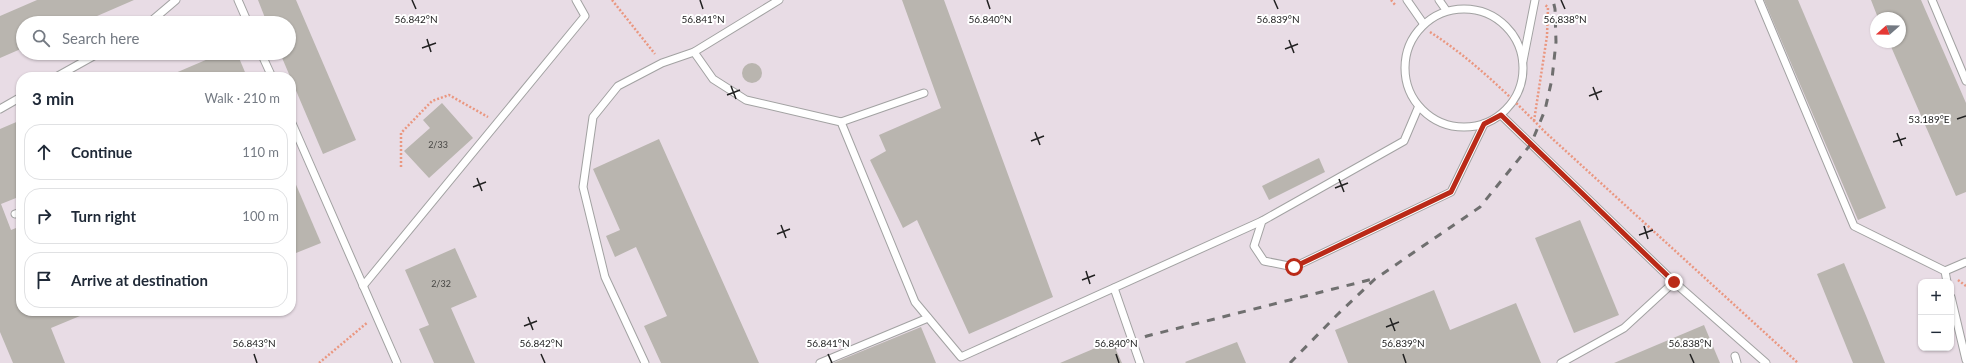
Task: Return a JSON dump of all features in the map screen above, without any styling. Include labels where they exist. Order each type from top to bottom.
[{"type":"lane","points":[[157,16],[176,0]]},
{"type":"lane","points":[[238,0],[245,16]]},
{"type":"lane","points":[[363,286],[585,16],[576,0]]},
{"type":"lane","points":[[645,363],[605,277],[583,187],[593,117],[618,86],[662,63],[694,52],[779,0]]},
{"type":"lane","points":[[1407,0],[1422,25]]},
{"type":"lane","points":[[1438,0],[1446,10]]},
{"type":"lane","points":[[1523,61],[1514,36],[1496,18],[1472,8],[1446,10],[1422,25],[1406,49],[1404,80],[1418,108],[1452,128],[1484,124],[1501,115],[1515,102],[1522,82],[1523,61],[1535,0]]},
{"type":"lane","points":[[1759,0],[1854,226],[1945,271],[1966,262]]},
{"type":"lane","points":[[1932,0],[1966,81]]},
{"type":"lane","points":[[694,52],[713,79],[746,100],[841,122],[924,93]]},
{"type":"lane","points":[[65,72],[86,60]]},
{"type":"lane","points":[[264,60],[270,72]]},
{"type":"lane","points":[[0,109],[16,100]]},
{"type":"lane","points":[[841,122],[915,302],[961,360],[1114,288],[1262,221],[1404,141],[1418,108]]},
{"type":"lane","points":[[1501,115],[1674,282],[1766,363]]},
{"type":"lane","points":[[1262,221],[1254,246],[1264,261],[1294,267],[1451,192],[1484,124]]},
{"type":"lane","points":[[296,132],[397,363]]},
{"type":"lane","points":[[1945,271],[1946,279]]},
{"type":"lane","points":[[1561,363],[1624,328],[1674,282]]},
{"type":"lane","points":[[1114,288],[1140,363]]},
{"type":"lane","points":[[1954,310],[1966,360]]},
{"type":"lane","points":[[820,363],[928,318]]},
{"type":"path","points":[[612,0],[662,63]]},
{"type":"path","points":[[1391,0],[1400,12]]},
{"type":"path","points":[[1534,122],[1547,36],[1548,7],[1543,3]]},
{"type":"path","points":[[1422,25],[1515,102],[1534,122],[1798,363]]},
{"type":"path","points":[[401,167],[401,132],[432,101],[449,95],[497,123]]},
{"type":"path","points":[[319,363],[376,315]]},
{"type":"shaded area","points":[[0,0],[1966,0],[1966,363],[0,363]]},
{"type":"building","points":[[37,0],[134,0],[97,16],[16,16],[16,51],[0,58],[0,16]]},
{"type":"building","points":[[258,0],[296,0],[356,140],[323,154],[296,91],[296,72],[288,72],[283,60],[296,60],[296,16],[264,16]]},
{"type":"building","points":[[902,0],[944,0],[1053,297],[969,334],[917,220],[903,228],[870,160],[886,151],[879,135],[941,108]]},
{"type":"building","points":[[1764,0],[1798,0],[1886,208],[1858,220]]},
{"type":"building","points":[[1871,0],[1921,0],[1966,103],[1966,192],[1956,196],[1892,48],[1906,48],[1906,12],[1876,12]]},
{"type":"building","points":[[206,60],[240,60],[245,72],[178,72]]},
{"type":"building","points":[[752,63],[759,66],[762,73],[759,80],[752,83],[745,80],[742,73],[745,66]]},
{"type":"building","points":[[442,103],[473,138],[429,178],[404,151],[430,128],[423,120]]},
{"type":"building","points":[[16,122],[16,198],[1,204],[11,230],[16,228],[16,316],[80,316],[51,328],[65,363],[13,363],[0,332],[0,129]]},
{"type":"building","points":[[659,139],[759,363],[661,363],[644,326],[667,316],[636,247],[615,257],[606,236],[620,230],[593,169]]},
{"type":"building","points":[[1319,158],[1325,172],[1269,200],[1262,186]]},
{"type":"building","points":[[296,185],[321,243],[296,253]]},
{"type":"building","points":[[1580,220],[1619,315],[1574,333],[1535,238]]},
{"type":"building","points":[[455,248],[477,297],[451,308],[475,363],[434,363],[419,329],[429,325],[405,270]]},
{"type":"building","points":[[1844,263],[1885,363],[1853,363],[1817,274]]},
{"type":"building","points":[[1434,290],[1450,330],[1516,303],[1541,363],[1348,363],[1335,330]]},
{"type":"building","points":[[1704,325],[1720,363],[1614,363]]},
{"type":"building","points":[[921,327],[936,363],[833,363]]},
{"type":"building","points":[[1112,341],[1122,363],[1060,363]]},
{"type":"building","points":[[1237,342],[1246,363],[1185,362]]},
{"type":"railway","points":[[1290,363],[1375,279],[1480,207],[1531,144],[1545,110],[1552,79],[1556,42],[1555,9],[1553,0]]},
{"type":"railway","points":[[1115,348],[1147,336],[1373,279]]},
{"type":"route","points":[[1294,267],[1451,192],[1484,124],[1501,115],[1674,282]]}]
